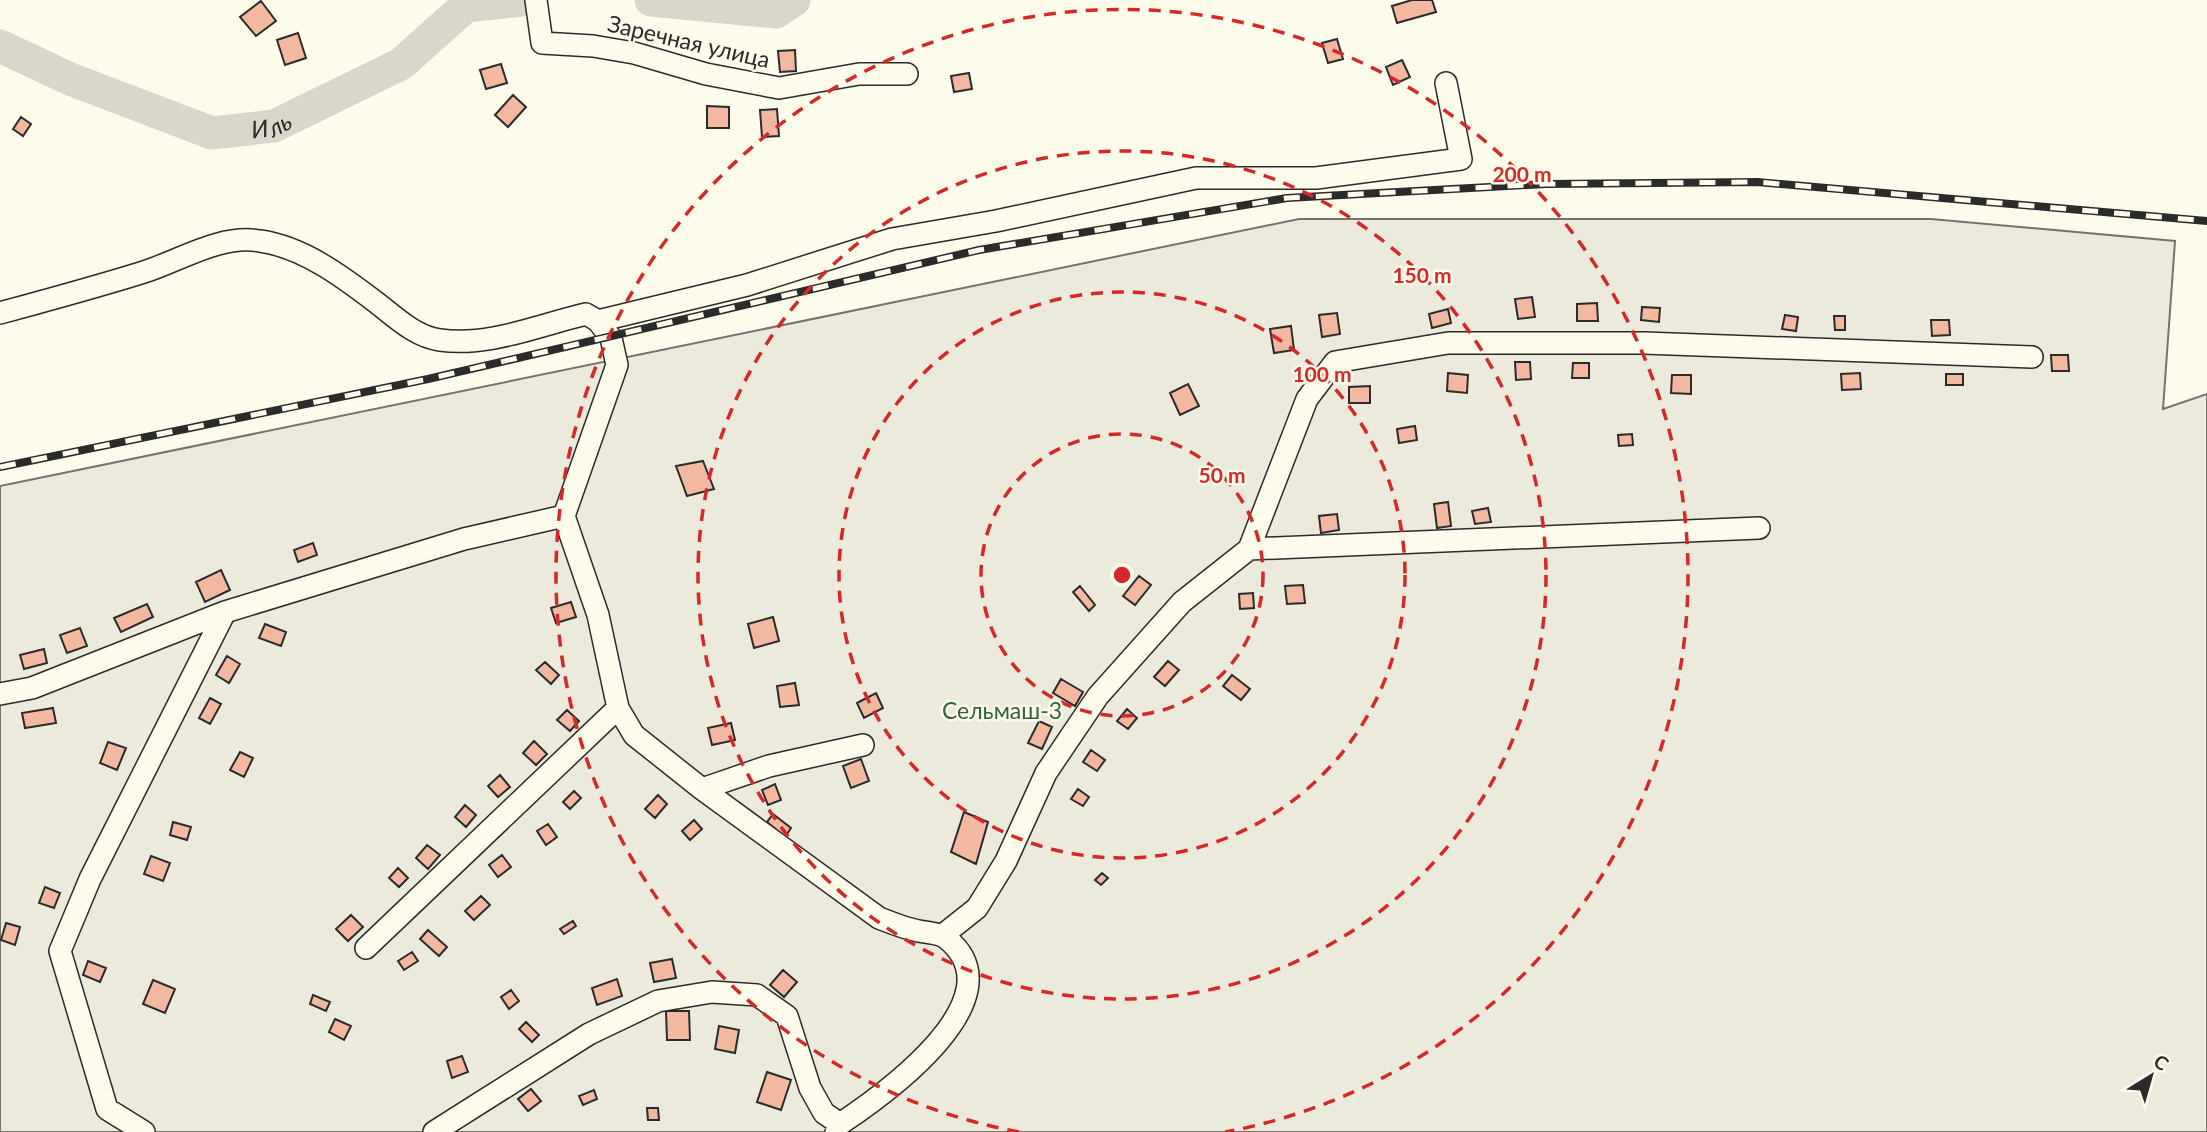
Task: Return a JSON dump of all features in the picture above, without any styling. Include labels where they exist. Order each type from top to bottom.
[{"type":"street","name":"Заречная улица","points":[[536,0],[542,43],[593,46],[634,53],[706,74],[779,88],[859,74],[907,74]]},
{"type":"street","points":[[598,321],[747,285],[892,239],[996,221],[1196,178],[1316,178],[1461,159],[1446,83]]},
{"type":"street","points":[[0,313],[79,293],[175,262],[231,239],[260,240],[299,251],[374,300],[406,325],[438,340],[469,341],[499,337],[586,314],[598,321],[611,338],[617,365],[564,516],[598,615],[618,708],[634,734],[702,789],[879,918],[910,931],[943,935],[962,954],[968,985],[950,1027],[913,1070],[838,1128],[824,1113],[810,1088],[787,1016],[757,995],[712,992],[658,1001],[589,1034],[434,1132]]},
{"type":"street","points":[[943,935],[977,908],[1006,861],[1046,773],[1098,696],[1182,602],[1249,549],[1307,399],[1335,362],[1448,343],[1644,343],[2032,357]]},
{"type":"street","points":[[0,694],[32,688],[226,612],[464,539],[564,516]]},
{"type":"street","points":[[1249,549],[1759,528]]},
{"type":"street","points":[[144,1132],[107,1109],[60,951],[90,879],[226,612]]},
{"type":"street","points":[[366,948],[618,708]]},
{"type":"street","points":[[702,789],[769,766],[863,744]]},
{"type":"green space","name":"Сельмаш-3","points":[[1299,219],[1931,219],[2175,241],[2163,409],[2207,394],[2207,1132],[0,1132],[0,486]]},
{"type":"building","points":[[1412,0],[1432,0],[1436,12],[1397,23],[1392,6]]},
{"type":"building","points":[[261,1],[276,21],[256,36],[240,17]]},
{"type":"building","points":[[298,33],[306,58],[285,65],[277,40]]},
{"type":"building","points":[[1337,39],[1343,59],[1328,63],[1322,43]]},
{"type":"building","points":[[795,50],[796,71],[780,72],[778,51]]},
{"type":"building","points":[[1402,60],[1410,77],[1393,85],[1386,67]]},
{"type":"building","points":[[501,64],[507,83],[486,89],[480,70]]},
{"type":"building","points":[[969,73],[972,89],[954,92],[951,76]]},
{"type":"building","points":[[513,95],[526,107],[508,127],[495,115]]},
{"type":"building","points":[[707,106],[729,107],[729,128],[707,128]]},
{"type":"building","points":[[777,109],[779,136],[762,137],[760,110]]},
{"type":"building","points":[[21,117],[31,124],[23,136],[13,129]]},
{"type":"building","points":[[1532,297],[1535,317],[1518,319],[1515,299]]},
{"type":"building","points":[[1597,303],[1598,321],[1577,321],[1577,304]]},
{"type":"building","points":[[1642,307],[1660,308],[1659,322],[1641,320]]},
{"type":"building","points":[[1448,309],[1451,323],[1432,328],[1429,314]]},
{"type":"building","points":[[1337,313],[1340,334],[1322,337],[1319,315]]},
{"type":"building","points":[[1785,315],[1798,317],[1796,331],[1782,329]]},
{"type":"building","points":[[1834,316],[1845,316],[1845,330],[1835,330]]},
{"type":"building","points":[[1931,320],[1949,320],[1950,335],[1932,336]]},
{"type":"building","points":[[1291,326],[1294,350],[1274,353],[1270,329]]},
{"type":"building","points":[[2051,355],[2068,355],[2069,371],[2052,371]]},
{"type":"building","points":[[1515,362],[1530,362],[1531,379],[1516,380]]},
{"type":"building","points":[[1573,363],[1589,363],[1589,378],[1572,378]]},
{"type":"building","points":[[1448,373],[1468,375],[1467,393],[1447,391]]},
{"type":"building","points":[[1860,373],[1861,389],[1842,390],[1841,374]]},
{"type":"building","points":[[1946,374],[1963,374],[1963,385],[1946,385]]},
{"type":"building","points":[[1672,375],[1691,375],[1691,394],[1671,393]]},
{"type":"building","points":[[1188,384],[1199,406],[1180,415],[1170,393]]},
{"type":"building","points":[[1370,386],[1370,403],[1349,403],[1349,387]]},
{"type":"building","points":[[1415,426],[1417,440],[1399,443],[1397,429]]},
{"type":"building","points":[[1632,434],[1633,445],[1619,446],[1618,435]]},
{"type":"building","points":[[703,461],[714,489],[687,496],[676,466]]},
{"type":"building","points":[[1448,502],[1451,526],[1437,528],[1434,504]]},
{"type":"building","points":[[1488,508],[1491,522],[1475,524],[1472,511]]},
{"type":"building","points":[[1337,514],[1339,530],[1321,533],[1319,516]]},
{"type":"building","points":[[313,543],[317,555],[298,562],[294,550]]},
{"type":"building","points":[[221,570],[230,590],[205,602],[196,582]]},
{"type":"building","points":[[1139,576],[1151,585],[1135,605],[1123,596]]},
{"type":"building","points":[[1303,585],[1305,603],[1287,604],[1285,586]]},
{"type":"building","points":[[1080,586],[1095,605],[1089,611],[1073,592]]},
{"type":"building","points":[[1253,593],[1254,608],[1240,609],[1239,594]]},
{"type":"building","points":[[571,602],[576,617],[556,623],[551,608]]},
{"type":"building","points":[[147,604],[153,617],[121,632],[114,618]]},
{"type":"building","points":[[773,617],[779,641],[754,648],[748,624]]},
{"type":"building","points":[[265,624],[286,632],[281,646],[259,638]]},
{"type":"building","points":[[80,628],[87,646],[67,653],[60,635]]},
{"type":"building","points":[[44,649],[47,663],[24,669],[20,655]]},
{"type":"building","points":[[227,656],[240,664],[229,683],[216,675]]},
{"type":"building","points":[[1168,661],[1179,670],[1165,686],[1154,677]]},
{"type":"building","points":[[545,662],[559,675],[551,684],[536,670]]},
{"type":"building","points":[[1232,675],[1250,689],[1241,700],[1223,686]]},
{"type":"building","points":[[1061,679],[1083,692],[1075,706],[1053,693]]},
{"type":"building","points":[[795,683],[799,705],[780,707],[777,686]]},
{"type":"building","points":[[876,693],[883,708],[864,718],[857,703]]},
{"type":"building","points":[[210,698],[221,704],[210,724],[199,718]]},
{"type":"building","points":[[53,708],[56,723],[25,728],[22,713]]},
{"type":"building","points":[[1127,709],[1137,718],[1128,729],[1117,721]]},
{"type":"building","points":[[567,710],[579,721],[570,731],[557,720]]},
{"type":"building","points":[[1039,721],[1052,727],[1042,749],[1028,743]]},
{"type":"building","points":[[731,723],[735,740],[712,745],[708,728]]},
{"type":"building","points":[[534,741],[547,754],[536,765],[523,753]]},
{"type":"building","points":[[108,742],[126,748],[117,770],[100,763]]},
{"type":"building","points":[[1091,750],[1105,760],[1097,771],[1083,762]]},
{"type":"building","points":[[240,752],[253,758],[244,777],[230,770]]},
{"type":"building","points":[[861,759],[869,781],[851,788],[843,766]]},
{"type":"building","points":[[500,775],[510,787],[498,797],[488,786]]},
{"type":"building","points":[[775,784],[781,800],[768,805],[762,790]]},
{"type":"building","points":[[1078,789],[1089,797],[1083,806],[1071,799]]},
{"type":"building","points":[[574,791],[581,798],[570,809],[563,802]]},
{"type":"building","points":[[658,795],[667,804],[655,818],[645,809]]},
{"type":"building","points":[[465,805],[476,815],[466,827],[455,817]]},
{"type":"building","points":[[964,812],[988,822],[976,864],[951,852]]},
{"type":"building","points":[[773,814],[791,828],[785,837],[767,822]]},
{"type":"building","points":[[694,820],[702,829],[690,840],[682,831]]},
{"type":"building","points":[[173,822],[191,827],[187,840],[170,835]]},
{"type":"building","points":[[548,824],[557,837],[546,845],[537,831]]},
{"type":"building","points":[[427,845],[440,855],[428,869],[416,858]]},
{"type":"building","points":[[502,855],[511,867],[498,877],[489,865]]},
{"type":"building","points":[[151,856],[170,863],[163,881],[144,874]]},
{"type":"building","points":[[398,868],[408,878],[399,887],[389,878]]},
{"type":"building","points":[[1102,873],[1108,878],[1101,885],[1095,880]]},
{"type":"building","points":[[45,887],[60,893],[54,908],[39,903]]},
{"type":"building","points":[[481,896],[490,905],[474,920],[465,911]]},
{"type":"building","points":[[351,915],[363,927],[348,941],[336,929]]},
{"type":"building","points":[[573,921],[576,926],[564,934],[560,929]]},
{"type":"building","points":[[6,923],[20,927],[15,945],[1,940]]},
{"type":"building","points":[[428,930],[447,947],[439,956],[420,939]]},
{"type":"building","points":[[412,952],[418,961],[404,970],[398,961]]},
{"type":"building","points":[[672,959],[676,978],[654,982],[650,963]]},
{"type":"building","points":[[88,961],[106,968],[100,982],[83,975]]},
{"type":"building","points":[[783,970],[797,982],[784,997],[770,985]]},
{"type":"building","points":[[617,979],[622,996],[597,1005],[592,988]]},
{"type":"building","points":[[153,980],[175,989],[165,1013],[143,1004]]},
{"type":"building","points":[[511,990],[519,1001],[509,1009],[501,997]]},
{"type":"building","points":[[313,995],[330,1002],[326,1011],[310,1004]]},
{"type":"building","points":[[666,1011],[689,1011],[690,1040],[667,1040]]},
{"type":"building","points":[[335,1019],[351,1026],[344,1040],[329,1032]]},
{"type":"building","points":[[526,1022],[539,1035],[532,1042],[519,1029]]},
{"type":"building","points":[[719,1026],[739,1030],[735,1053],[715,1049]]},
{"type":"building","points":[[462,1056],[468,1072],[452,1078],[447,1061]]},
{"type":"building","points":[[767,1072],[791,1080],[781,1110],[757,1102]]},
{"type":"building","points":[[531,1089],[541,1101],[528,1111],[518,1099]]},
{"type":"building","points":[[594,1090],[597,1099],[583,1105],[579,1096]]},
{"type":"building","points":[[647,1108],[658,1108],[659,1120],[648,1120]]},
{"type":"waterway","name":"Иль","points":[[0,46],[70,79],[212,133],[274,126],[401,64],[466,6],[522,0]]},
{"type":"waterway","name":"Иль","points":[[651,0],[776,12],[794,0]]},
{"type":"railway","points":[[0,467],[428,379],[979,250],[1287,198],[1546,184],[1757,182],[2207,221]]}]
